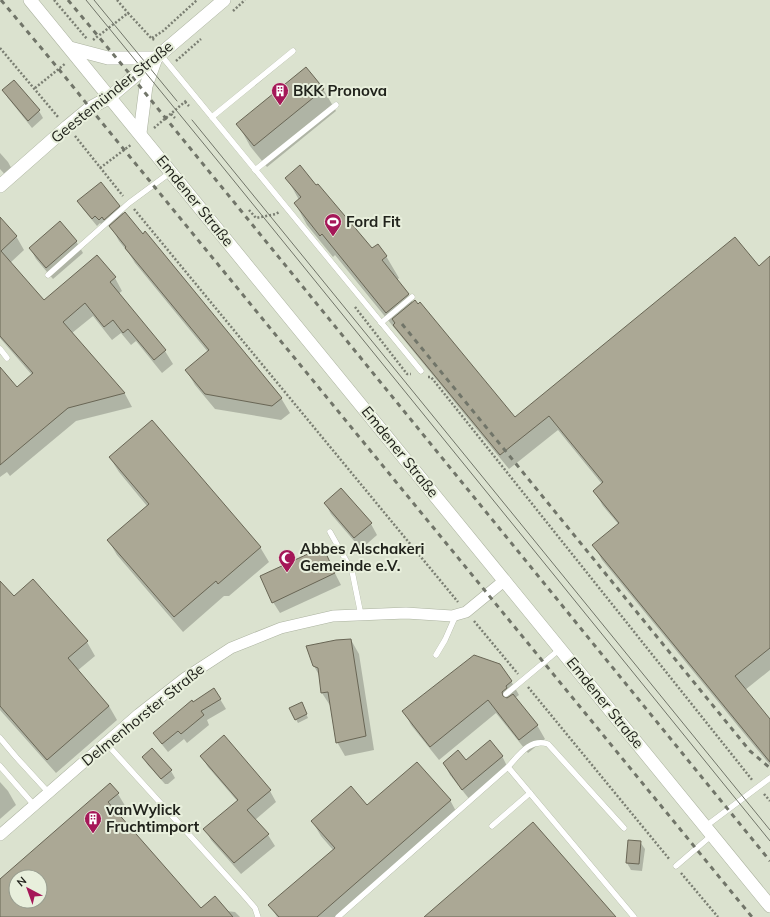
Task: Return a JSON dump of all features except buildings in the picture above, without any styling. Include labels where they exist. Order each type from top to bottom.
[{"type":"street","name":"Emdener Straße","points":[[30,0],[770,906]]},
{"type":"street","name":"Geestemünder Straße","points":[[0,186],[67,127],[90,108],[110,97],[224,0]]},
{"type":"street","points":[[73,51],[108,58],[158,56],[146,86],[140,133]]},
{"type":"street","points":[[461,613],[505,580]]},
{"type":"street","name":"Delmenhorster Straße","points":[[0,835],[106,743],[185,678],[231,648],[281,628],[333,616],[406,613],[452,616],[461,613]]},
{"type":"lane","points":[[212,117],[293,51]]},
{"type":"lane","points":[[158,56],[212,117],[422,374]]},
{"type":"lane","points":[[255,170],[336,105]]},
{"type":"lane","points":[[48,275],[130,203],[171,172]]},
{"type":"lane","points":[[381,323],[412,297]]},
{"type":"lane","points":[[0,349],[8,358]]},
{"type":"lane","points":[[330,532],[352,571],[361,615]]},
{"type":"lane","points":[[436,655],[461,613]]},
{"type":"lane","points":[[506,694],[560,648]]},
{"type":"lane","points":[[0,738],[49,793]]},
{"type":"lane","points":[[338,917],[508,767],[530,745],[537,742],[548,744],[624,828]]},
{"type":"lane","points":[[106,743],[242,893],[255,908],[258,917]]},
{"type":"lane","points":[[0,766],[34,805]]},
{"type":"lane","points":[[508,767],[634,917]]},
{"type":"lane","points":[[676,866],[709,830],[770,778]]},
{"type":"lane","points":[[492,826],[530,793]]},
{"type":"path","points":[[54,0],[90,43],[128,13]]},
{"type":"path","points":[[117,0],[152,39],[197,0]]},
{"type":"path","points":[[0,48],[130,203],[461,613],[522,680],[718,917]]},
{"type":"path","points":[[34,89],[73,51]]},
{"type":"path","points":[[189,106],[186,101],[192,103]]},
{"type":"path","points":[[171,114],[175,118]]},
{"type":"path","points":[[276,206],[284,218]]},
{"type":"path","points":[[249,210],[256,218],[279,212]]},
{"type":"path","points":[[352,304],[407,374],[415,375]]},
{"type":"path","points":[[422,374],[431,377],[770,802]]},
{"type":"tram line","points":[[86,0],[770,841]]},
{"type":"tram line","points":[[94,0],[177,101]]},
{"type":"tram line","points":[[192,120],[770,830]]},
{"type":"railway","points":[[1,0],[752,917]]},
{"type":"railway","points":[[68,0],[770,861]]},
{"type":"railway","points":[[402,324],[750,751],[770,768]]},
{"type":"place","name":"BKK Pronova","points":[[280,106]]},
{"type":"place","name":"Ford Fit","points":[[333,237]]},
{"type":"place","name":"Abbes Alschakeri Gemeinde e.V.","points":[[287,573]]},
{"type":"place","name":"vanWylick Fruchtimport","points":[[93,834]]}]
